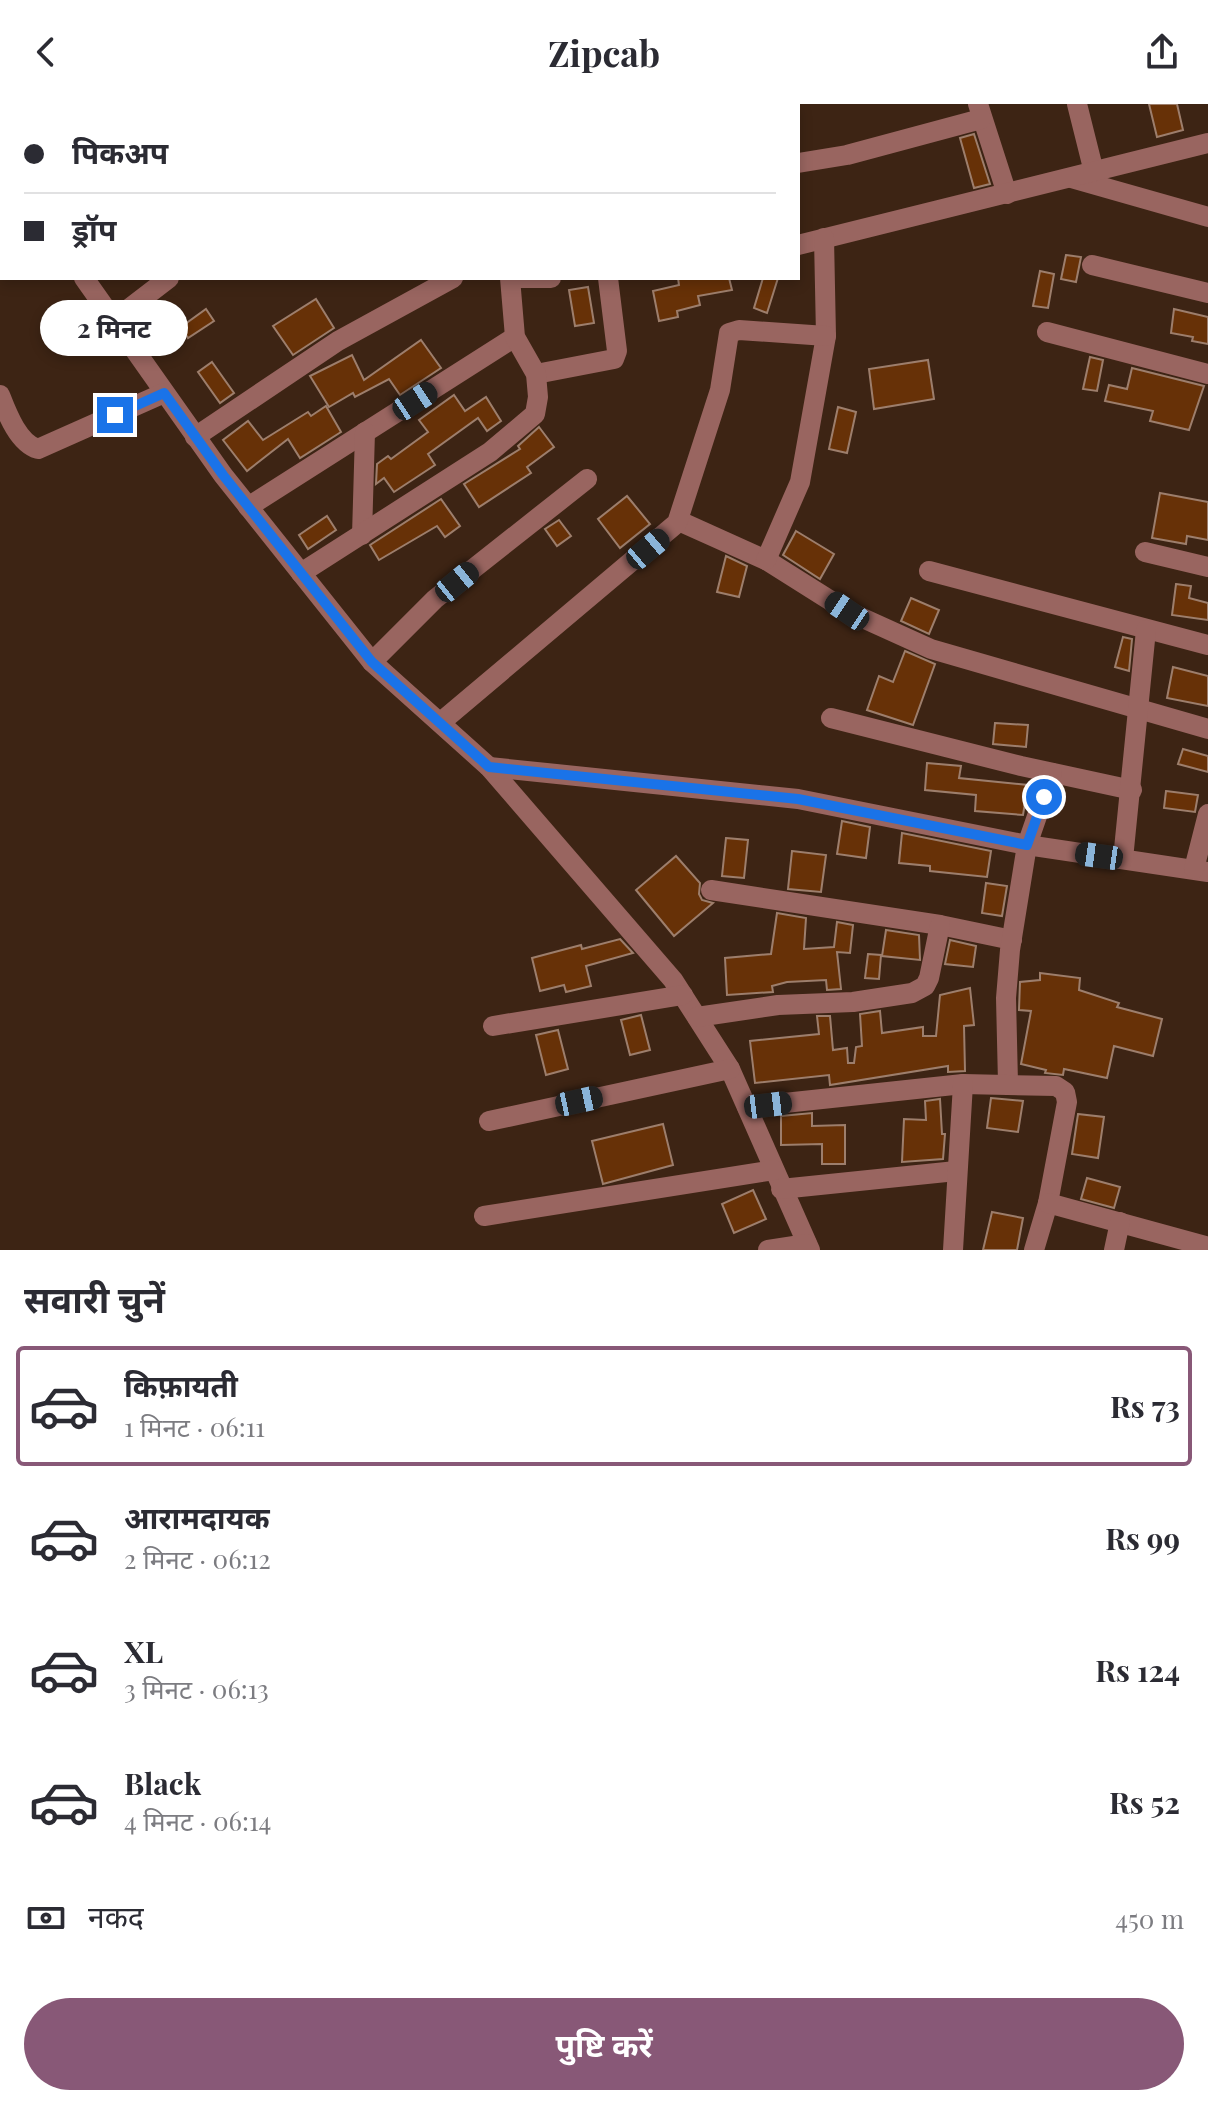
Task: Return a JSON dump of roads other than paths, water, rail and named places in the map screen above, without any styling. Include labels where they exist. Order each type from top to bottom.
[{"type":"street","points":[[1077,104],[1094,172]]},
{"type":"street","points":[[800,163],[847,155],[980,112],[1007,194]]},
{"type":"street","points":[[800,244],[1208,143]]},
{"type":"street","points":[[1071,178],[1208,217]]},
{"type":"street","points":[[766,560],[800,482],[826,336],[824,238]]},
{"type":"street","points":[[1092,265],[1208,293]]},
{"type":"street","points":[[85,280],[195,437],[372,662],[489,767],[673,980],[730,1069],[808,1247],[768,1250]]},
{"type":"street","points":[[113,321],[166,280]]},
{"type":"street","points":[[195,437],[338,341],[449,280]]},
{"type":"street","points":[[301,573],[514,434],[535,414],[538,397],[536,374],[515,337],[510,280]]},
{"type":"street","points":[[536,374],[614,359],[617,351],[608,280]]},
{"type":"street","points":[[441,722],[679,521],[720,390],[727,336],[739,330],[826,336]]},
{"type":"street","points":[[1047,332],[1208,374]]},
{"type":"street","points":[[248,507],[515,337]]},
{"type":"street","points":[[0,395],[6,423],[31,447],[43,449],[164,393]]},
{"type":"street","points":[[362,535],[365,432]]},
{"type":"street","points":[[372,662],[435,599],[587,479]]},
{"type":"street","points":[[679,521],[766,560],[847,611],[931,649],[1208,729]]},
{"type":"street","points":[[1145,552],[1208,567]]},
{"type":"street","points":[[929,571],[1208,645]]},
{"type":"street","points":[[1123,859],[1146,630]]},
{"type":"street","points":[[831,718],[1132,790]]},
{"type":"street","points":[[489,767],[798,799],[1027,845],[1201,870],[1208,814]]},
{"type":"street","points":[[1008,1083],[1006,998],[1012,940],[1027,845],[1052,773]]},
{"type":"street","points":[[711,890],[940,925],[1012,940]]},
{"type":"street","points":[[697,1017],[778,1005],[853,1002],[912,993],[925,986],[929,978],[940,925]]},
{"type":"street","points":[[493,1026],[683,995]]},
{"type":"street","points":[[489,1121],[730,1069]]},
{"type":"street","points":[[953,1250],[963,1084]]},
{"type":"street","points":[[747,1107],[963,1084],[1056,1086],[1065,1092],[1067,1102],[1048,1203],[1034,1250]]},
{"type":"street","points":[[484,1216],[778,1180],[956,1171]]},
{"type":"street","points":[[1048,1203],[1206,1243]]},
{"type":"street","points":[[1114,1250],[1120,1222]]}]
